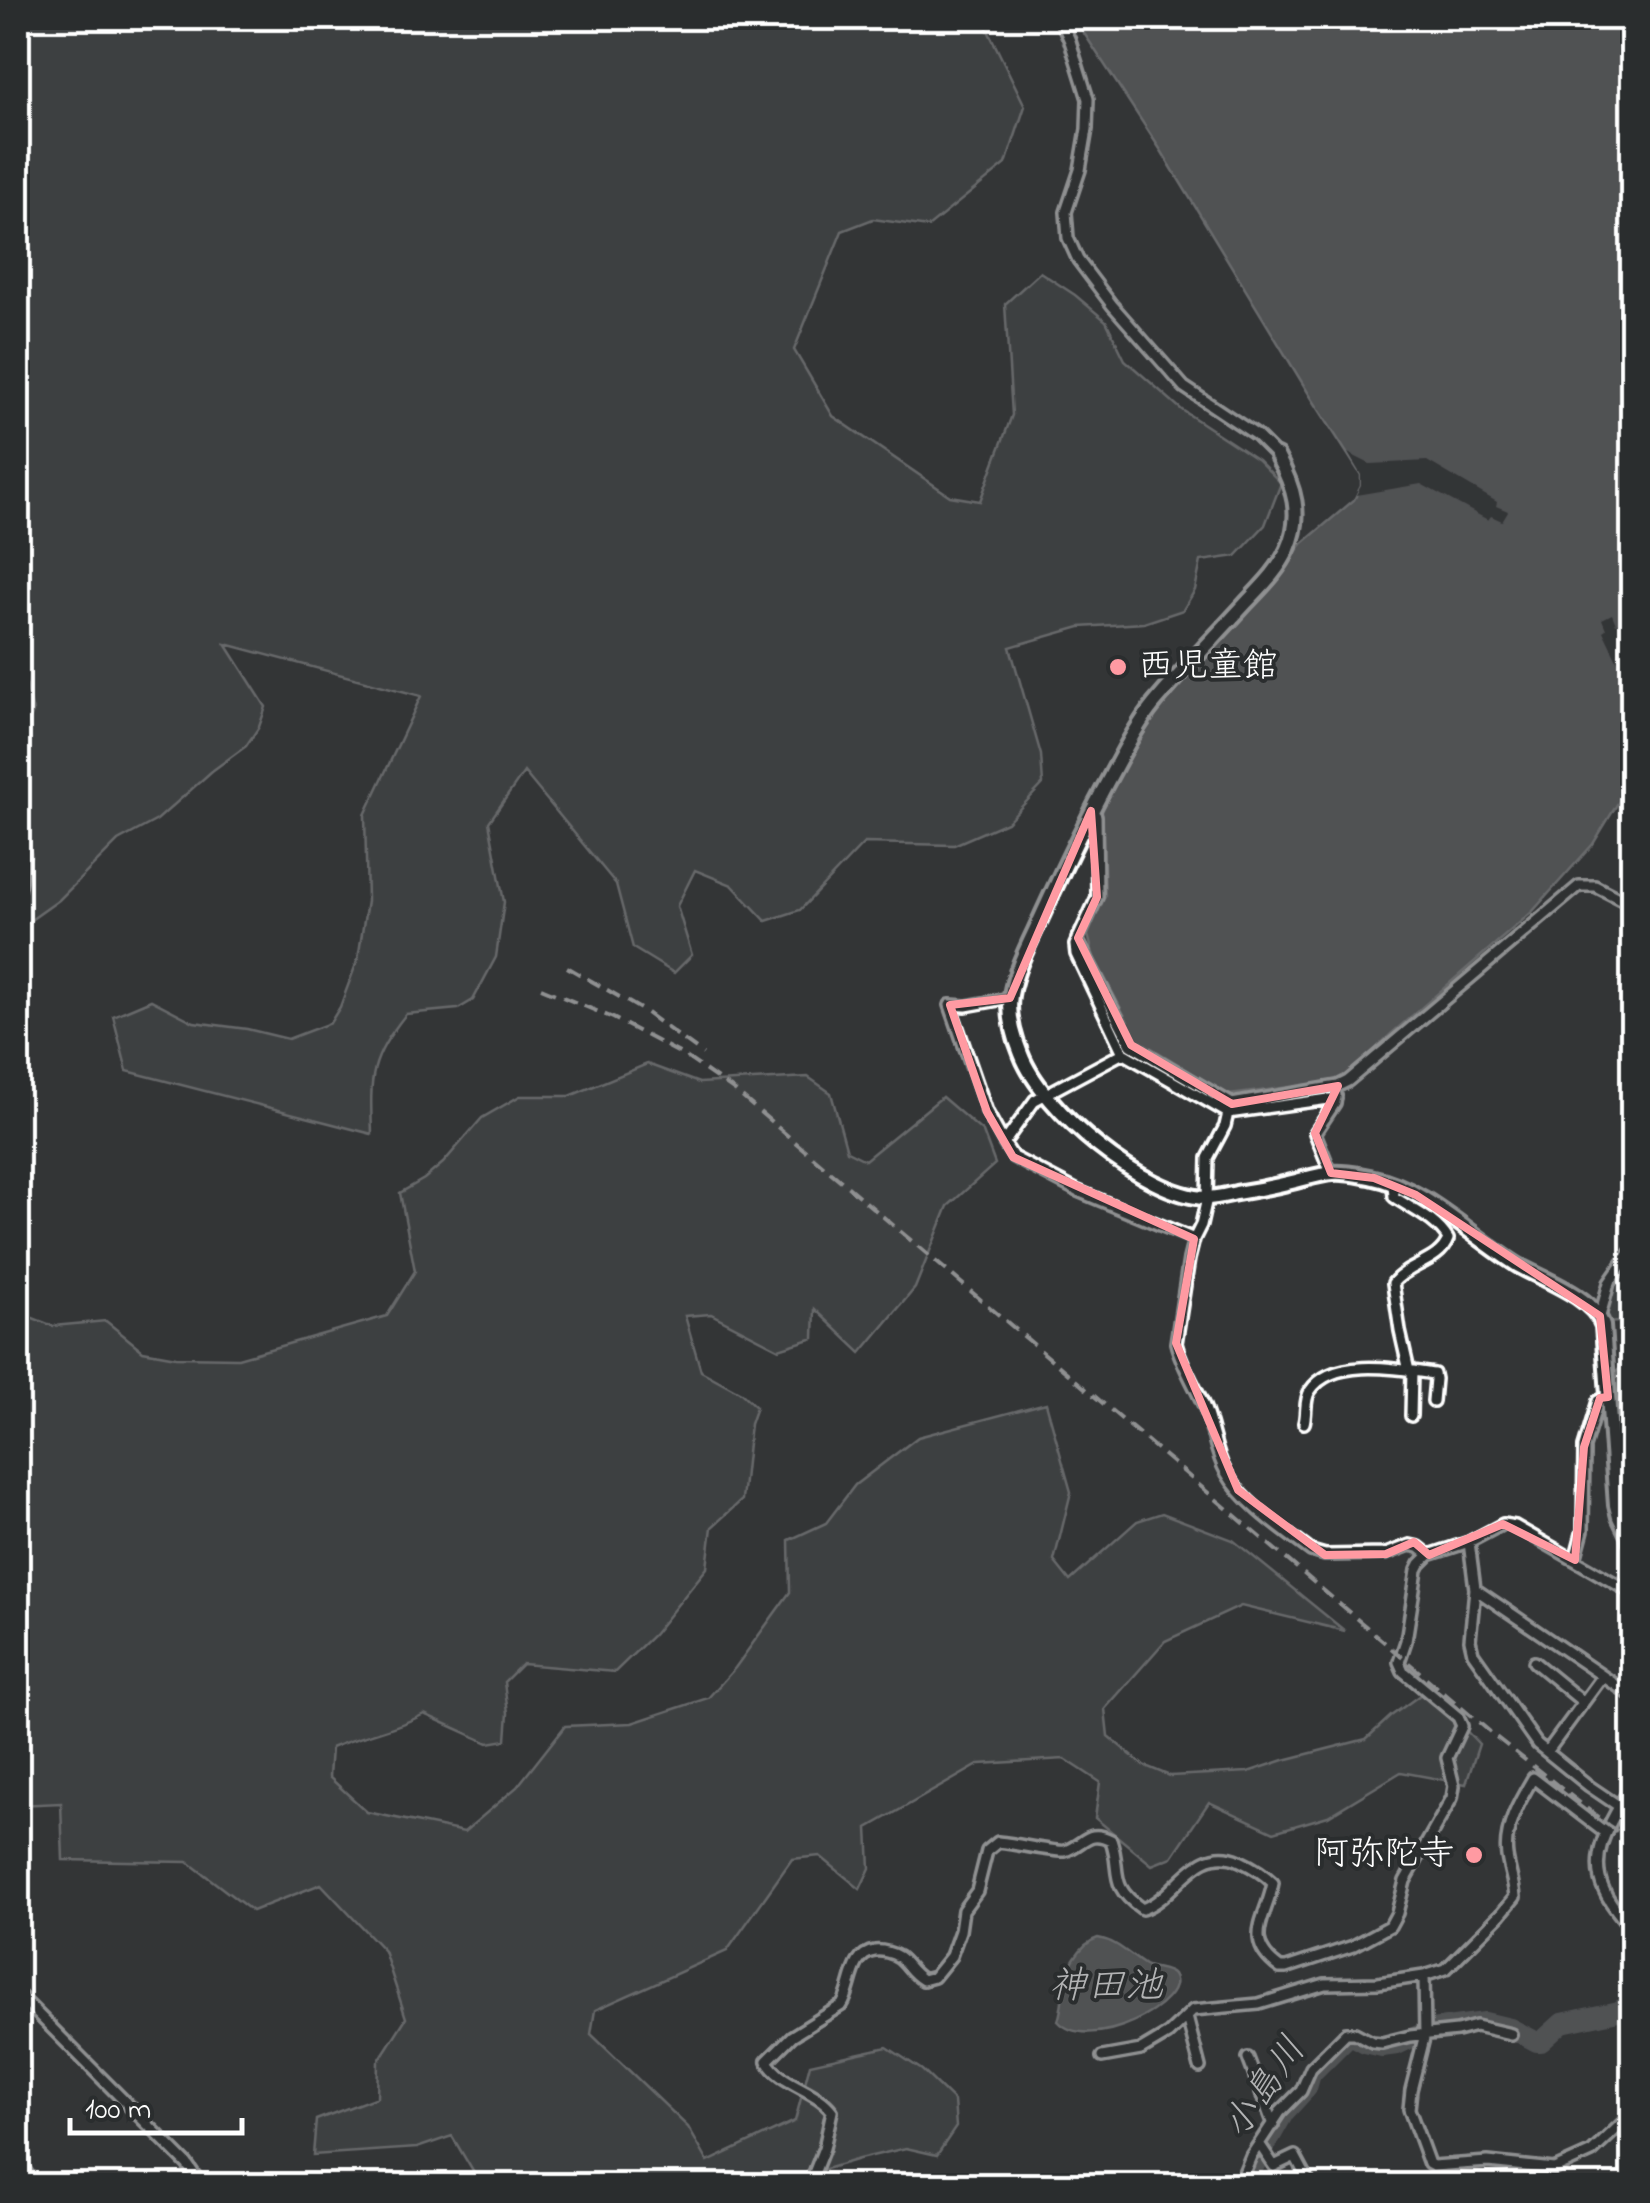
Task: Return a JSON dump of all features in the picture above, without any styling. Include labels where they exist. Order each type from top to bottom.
[{"type":"highway","points":[[18,2166],[32,2186]]},
{"type":"main road","points":[[1277,456],[1295,496],[1295,527],[1288,551],[1271,576],[1153,705],[1091,811],[1019,966],[1010,998],[1012,1024],[1022,1057],[1046,1095],[1092,1140],[1123,1166],[1158,1185],[1207,1198],[1331,1173],[1374,1178],[1416,1195],[1520,1266],[1553,1282],[1594,1310],[1602,1326],[1616,1504],[1632,1544]]},
{"type":"street","points":[[1060,18],[1088,98],[1080,170],[1066,212],[1068,238],[1078,260],[1184,386],[1256,435],[1277,456]]},
{"type":"street","points":[[1091,811],[1096,816],[1097,897],[1077,939],[1076,954],[1123,1054],[1228,1113],[1337,1092],[1579,886],[1594,886],[1632,906]]},
{"type":"street","points":[[18,841],[23,868],[18,891]]},
{"type":"street","points":[[1077,939],[1131,1045],[1232,1104],[1337,1092]]},
{"type":"street","points":[[1010,998],[950,1005],[987,1112],[1013,1157],[1078,1191],[1194,1238]]},
{"type":"street","points":[[1004,1143],[1035,1100],[1123,1054]]},
{"type":"street","points":[[1331,1173],[1315,1134],[1335,1103],[1337,1092]]},
{"type":"street","points":[[1228,1113],[1208,1158],[1207,1198],[1194,1238],[1176,1342],[1210,1420],[1224,1469],[1238,1490],[1311,1551],[1325,1555],[1386,1554],[1410,1544],[1429,1555]]},
{"type":"street","points":[[1393,1184],[1394,1198],[1432,1222],[1448,1239],[1441,1252],[1393,1282],[1410,1371],[1411,1416]]},
{"type":"street","points":[[1600,1316],[1609,1282],[1632,1250]]},
{"type":"street","points":[[1304,1423],[1308,1394],[1328,1376],[1350,1369],[1371,1366],[1435,1376],[1434,1401]]},
{"type":"street","points":[[1576,1560],[1582,1530],[1584,1447],[1598,1401],[1608,1398]]},
{"type":"street","points":[[809,2186],[824,2148],[832,2111],[818,2097],[771,2069],[767,2061],[792,2036],[842,2005],[862,1955],[883,1951],[899,1957],[911,1973],[923,1980],[934,1977],[951,1956],[960,1932],[962,1910],[977,1891],[987,1851],[998,1842],[1056,1852],[1100,1834],[1111,1840],[1115,1850],[1116,1879],[1132,1902],[1142,1908],[1153,1905],[1200,1862],[1229,1856],[1273,1882],[1258,1934],[1262,1950],[1280,1968],[1353,1946],[1390,1926],[1405,1881],[1452,1798],[1454,1786],[1448,1758],[1462,1726],[1458,1717],[1403,1671],[1398,1662],[1406,1642],[1420,1564],[1429,1555],[1469,1542],[1503,1524],[1515,1526],[1632,1593]]},
{"type":"street","points":[[1469,1542],[1476,1589],[1470,1640],[1473,1653],[1538,1744],[1620,1807]]},
{"type":"street","points":[[1476,1589],[1632,1696]]},
{"type":"street","points":[[1534,1662],[1584,1702]]},
{"type":"street","points":[[1547,1752],[1602,1677]]},
{"type":"street","points":[[1102,2058],[1141,2050],[1168,2034],[1191,2011],[1271,2002],[1325,1984],[1378,1983],[1424,1976],[1450,1966],[1515,1897],[1506,1841],[1534,1778],[1605,1832]]},
{"type":"street","points":[[1632,1784],[1605,1832],[1599,1856],[1600,1878],[1612,1903],[1632,1929],[1632,1944]]},
{"type":"street","points":[[1424,1976],[1425,2034],[1409,2109],[1429,2164],[1488,2162],[1554,2169],[1592,2152],[1632,2114]]},
{"type":"street","points":[[18,1994],[187,2164],[202,2186]]},
{"type":"street","points":[[1187,2017],[1200,2067]]},
{"type":"street","points":[[1241,2180],[1285,2106],[1301,2091],[1311,2068],[1346,2033],[1382,2044],[1480,2026],[1511,2034]]},
{"type":"street","points":[[1248,2058],[1273,2125]]},
{"type":"street","points":[[1260,2144],[1274,2166],[1295,2156],[1311,2186]]},
{"type":"highlighted area","points":[[1091,811],[1097,897],[1078,938],[1131,1045],[1232,1104],[1338,1086],[1315,1133],[1331,1173],[1374,1178],[1416,1195],[1600,1316],[1608,1397],[1600,1398],[1584,1447],[1575,1560],[1503,1524],[1429,1555],[1414,1542],[1386,1554],[1325,1555],[1238,1490],[1176,1343],[1194,1239],[1013,1157],[987,1112],[950,1005],[1010,998]]},
{"type":"shaded area","points":[[18,18],[982,18],[1025,106],[1006,164],[928,227],[873,219],[842,231],[794,350],[833,416],[950,496],[980,501],[1012,415],[1005,304],[1040,272],[1106,321],[1125,360],[1182,410],[1258,460],[1281,483],[1265,525],[1236,556],[1201,561],[1195,590],[1183,610],[1144,623],[1080,627],[1010,647],[1041,755],[1043,784],[1007,822],[954,845],[864,843],[800,910],[766,921],[732,885],[695,870],[677,906],[692,955],[674,973],[633,948],[616,884],[524,772],[489,822],[504,902],[496,957],[473,1000],[458,1009],[406,1014],[394,1030],[374,1070],[372,1134],[127,1071],[113,1016],[151,1000],[194,1022],[288,1039],[330,1023],[358,959],[367,901],[365,815],[421,696],[226,644],[266,707],[246,746],[157,820],[118,841],[59,900],[18,929],[18,870],[32,856],[18,810],[18,747],[33,712],[18,650]]},
{"type":"shaded area","points":[[647,1064],[699,1083],[808,1077],[831,1093],[847,1151],[865,1160],[942,1097],[983,1132],[995,1164],[948,1206],[915,1288],[861,1353],[815,1309],[814,1338],[779,1349],[711,1314],[685,1316],[701,1371],[741,1393],[756,1407],[750,1424],[742,1500],[712,1527],[707,1568],[653,1635],[615,1672],[522,1664],[504,1682],[506,1740],[488,1743],[424,1714],[331,1748],[329,1777],[367,1812],[464,1832],[517,1787],[565,1726],[632,1723],[708,1698],[790,1592],[789,1540],[826,1523],[855,1485],[918,1437],[1046,1403],[1071,1492],[1054,1561],[1070,1581],[1137,1521],[1162,1513],[1233,1540],[1345,1631],[1241,1606],[1165,1641],[1105,1709],[1108,1736],[1143,1765],[1170,1776],[1248,1772],[1366,1739],[1427,1690],[1479,1744],[1466,1784],[1401,1772],[1328,1816],[1274,1832],[1209,1802],[1172,1857],[1152,1865],[1095,1818],[1100,1782],[1065,1759],[980,1764],[868,1828],[870,1868],[860,1889],[820,1856],[792,1859],[727,1951],[595,2010],[591,2034],[688,2127],[708,2162],[795,2121],[810,2064],[887,2047],[922,2070],[954,2101],[956,2127],[937,2155],[906,2148],[789,2180],[783,2186],[481,2185],[452,2136],[417,2148],[313,2155],[316,2120],[377,2097],[378,2062],[406,2018],[384,1951],[321,1884],[252,1911],[188,1862],[63,1860],[61,1803],[18,1805],[18,1312],[53,1326],[106,1321],[143,1351],[176,1357],[238,1358],[387,1316],[415,1271],[400,1193],[443,1163],[482,1118],[520,1096],[570,1096]]},
{"type":"shaded area","points":[[1632,1255],[1632,1321],[1606,1323],[1609,1295]]},
{"type":"water","points":[[1074,18],[1632,18],[1632,780],[1593,844],[1532,912],[1343,1080],[1229,1095],[1137,1039],[1094,957],[1088,935],[1105,896],[1102,809],[1147,725],[1170,694],[1241,620],[1303,543],[1354,500],[1361,475],[1162,152]]},
{"type":"water","points":[[1625,1364],[1632,1368],[1632,1529],[1622,1493],[1615,1373]]},
{"type":"water","name":"神田池","points":[[1098,1938],[1117,1945],[1145,1965],[1171,1973],[1175,1986],[1153,2011],[1134,2021],[1113,2029],[1073,2030],[1058,2021],[1064,1982],[1080,1951]]},
{"type":"pier","points":[[1348,453],[1370,464],[1427,461],[1508,511],[1502,521],[1491,516],[1488,520],[1421,484],[1356,495],[1361,475]]},
{"type":"pier","points":[[1612,614],[1632,643],[1632,691],[1603,631],[1606,629],[1602,619]]},
{"type":"waterway","name":"小島川","points":[[1243,2186],[1284,2113],[1307,2088],[1311,2074],[1347,2038],[1352,2036],[1382,2047],[1397,2045],[1431,2029],[1485,2022],[1541,2042],[1562,2023],[1618,2011],[1632,2001]]},
{"type":"railway","points":[[567,967],[644,1011],[703,1054]]},
{"type":"railway","points":[[541,988],[613,1018],[683,1055],[735,1091],[1496,1737],[1632,1840]]},
{"type":"place","name":"西児童館","points":[[1118,667]]},
{"type":"place","name":"阿弥陀寺","points":[[1474,1855]]}]
